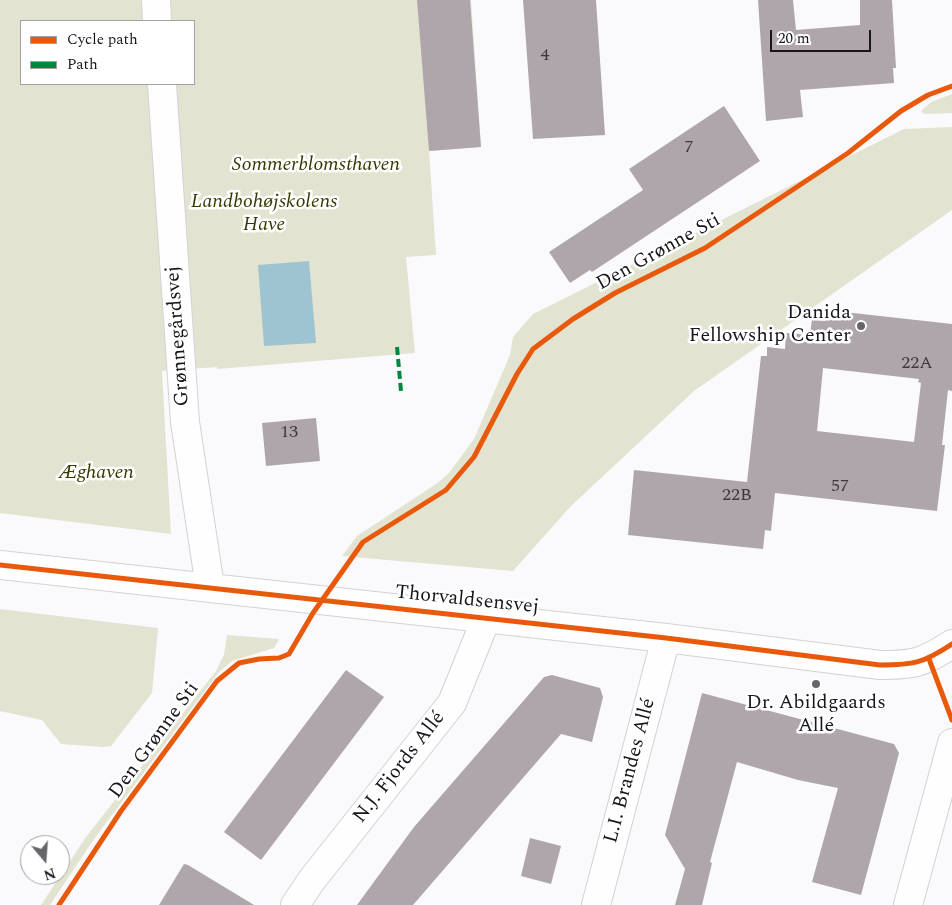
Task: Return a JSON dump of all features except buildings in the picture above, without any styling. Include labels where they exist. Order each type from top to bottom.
[{"type":"street","points":[[156,0],[158,20]]},
{"type":"street","name":"Grønnegårdsvej","points":[[162,85],[185,422],[210,587]]},
{"type":"street","name":"Thorvaldsensvej","points":[[0,565],[666,638],[880,664],[907,665],[929,659],[952,644]]},
{"type":"street","name":"N.J. Fjords Allé","points":[[295,905],[310,881],[452,703],[486,619]]},
{"type":"street","name":"L.I. Brandes Allé","points":[[596,905],[666,638]]},
{"type":"street","points":[[908,905],[952,744]]},
{"type":"green space","name":"Landbohøjskolens Have","points":[[0,0],[471,0],[481,147],[429,151],[436,255],[406,257],[415,353],[217,369],[217,367],[162,371],[171,534],[0,513]]},
{"type":"green space","points":[[952,94],[952,113],[924,114],[921,111],[931,102]]},
{"type":"green space","points":[[952,127],[952,210],[694,391],[570,507],[513,571],[342,556],[357,536],[436,484],[449,473],[474,439],[510,355],[513,337],[533,314],[904,129]]},
{"type":"green space","points":[[0,609],[158,628],[152,693],[111,746],[61,744],[42,720],[0,711]]},
{"type":"green space","points":[[227,635],[279,639],[274,648],[232,661],[219,672],[94,839],[70,875],[70,861],[86,837],[216,671],[224,655]]},
{"type":"green space","points":[[54,885],[63,885],[50,905],[41,905]]},
{"type":"water","points":[[309,261],[316,343],[264,346],[258,265]]},
{"type":"marked path","points":[[397,347],[401,391]]},
{"type":"cycle path","name":"Den Grønne Sti","points":[[59,905],[121,811],[217,681],[239,663],[279,658],[289,654],[313,613],[363,542],[446,490],[474,457],[517,374],[533,349],[573,319],[615,293],[705,248],[848,153],[901,111],[928,95],[952,86]]},
{"type":"cycle path","points":[[0,565],[666,638],[880,665],[918,662],[952,644]]},
{"type":"cycle path","points":[[929,659],[952,720]]},
{"type":"place","name":"Danida Fellowship Center","points":[[861,326]]},
{"type":"place","name":"Dr. Abildgaards Allé","points":[[816,684]]},
{"type":"park label","name":"Sommerblomsthaven","points":[[316,166]]},
{"type":"park label","name":"Æghaven","points":[[96,474]]}]
